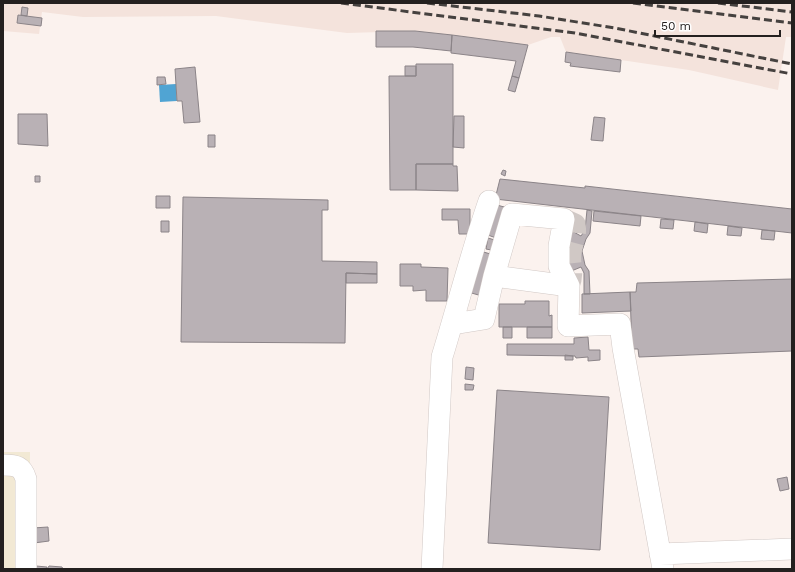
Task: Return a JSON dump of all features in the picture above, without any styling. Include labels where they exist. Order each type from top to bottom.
[{"type":"street","points":[[432,569],[442,357],[453,324],[455,308],[468,263],[489,201]]},
{"type":"street","points":[[453,324],[484,319],[494,276],[512,214],[564,219],[559,246],[559,266],[569,286],[568,326],[620,324],[623,348],[662,561],[792,549]]},
{"type":"street","points":[[494,276],[569,286]]},
{"type":"street","points":[[3,465],[17,465],[23,470],[26,479],[26,569]]},
{"type":"shaded area","points":[[3,3],[792,3],[792,37],[786,37],[778,90],[689,70],[566,52],[560,37],[551,37],[528,45],[415,31],[347,33],[216,16],[83,17],[42,12],[39,34],[3,31]]},
{"type":"shaded area","points":[[3,452],[30,452],[29,569],[3,569]]},
{"type":"water","points":[[176,84],[177,101],[160,102],[159,85]]},
{"type":"building","points":[[22,7],[28,8],[27,16],[21,15]]},
{"type":"building","points":[[18,15],[42,18],[41,26],[17,23]]},
{"type":"building","points":[[376,31],[415,31],[452,35],[451,51],[413,47],[376,47]]},
{"type":"building","points":[[452,35],[528,45],[519,78],[512,76],[516,61],[451,53]]},
{"type":"building","points":[[566,52],[621,60],[620,72],[570,66],[571,63],[565,62]]},
{"type":"building","points":[[416,64],[453,64],[453,164],[416,164],[416,190],[390,190],[389,76],[416,76]]},
{"type":"building","points":[[405,66],[416,66],[416,76],[405,76]]},
{"type":"building","points":[[195,67],[200,122],[184,123],[182,101],[177,101],[175,69]]},
{"type":"building","points":[[512,76],[519,78],[515,92],[508,90]]},
{"type":"building","points":[[157,77],[165,77],[166,84],[157,85]]},
{"type":"building","points":[[18,114],[47,114],[48,146],[18,144]]},
{"type":"building","points":[[454,116],[464,116],[464,148],[453,147]]},
{"type":"building","points":[[594,117],[605,118],[603,141],[591,140]]},
{"type":"building","points":[[208,135],[215,135],[215,147],[208,147]]},
{"type":"building","points":[[416,164],[453,164],[453,166],[457,166],[458,191],[416,190]]},
{"type":"building","points":[[503,170],[506,171],[505,176],[501,174]]},
{"type":"building","points":[[35,176],[40,176],[40,182],[35,182]]},
{"type":"building","points":[[500,179],[585,188],[585,186],[792,209],[792,233],[495,199]]},
{"type":"building","points":[[156,196],[170,196],[170,208],[156,208]]},
{"type":"building","points":[[183,197],[328,200],[328,210],[322,210],[322,261],[377,262],[377,274],[346,273],[345,343],[181,342]]},
{"type":"building","points":[[493,204],[508,208],[499,239],[485,234]]},
{"type":"building","points":[[442,209],[470,209],[470,234],[459,234],[458,220],[442,220]]},
{"type":"building","points":[[587,210],[592,211],[590,233],[586,239],[582,251],[585,265],[589,271],[590,294],[584,294],[584,273],[581,267],[569,272],[566,240],[570,230],[581,236],[585,230]]},
{"type":"building","points":[[594,211],[641,216],[640,226],[593,221]]},
{"type":"building","points":[[661,219],[674,220],[673,229],[660,228]]},
{"type":"building","points":[[161,221],[169,221],[169,232],[161,232]]},
{"type":"building","points":[[695,222],[708,224],[707,233],[694,231]]},
{"type":"building","points":[[728,226],[742,228],[741,236],[727,235]]},
{"type":"building","points":[[762,230],[775,231],[774,240],[761,239]]},
{"type":"building","points":[[488,238],[498,241],[496,251],[486,249]]},
{"type":"building","points":[[480,251],[494,255],[482,296],[468,292]]},
{"type":"building","points":[[400,264],[421,264],[421,267],[448,268],[447,301],[426,301],[426,290],[413,291],[413,286],[400,286]]},
{"type":"building","points":[[346,273],[377,274],[377,283],[346,283]]},
{"type":"building","points":[[792,279],[792,351],[639,357],[638,349],[632,349],[630,292],[636,292],[637,283]]},
{"type":"building","points":[[630,292],[631,311],[582,313],[582,294]]},
{"type":"building","points":[[525,301],[549,301],[549,316],[552,315],[552,327],[499,327],[499,304],[525,304]]},
{"type":"building","points":[[503,327],[512,327],[512,338],[503,338]]},
{"type":"building","points":[[527,327],[552,327],[552,338],[527,338]]},
{"type":"building","points":[[588,337],[589,350],[600,350],[600,360],[588,361],[588,357],[576,358],[575,356],[507,355],[507,344],[574,344],[574,338]]},
{"type":"building","points":[[565,355],[573,356],[573,360],[565,360]]},
{"type":"building","points":[[466,367],[474,368],[473,380],[465,379]]},
{"type":"building","points":[[465,384],[474,385],[473,390],[465,390]]},
{"type":"building","points":[[497,390],[609,397],[600,550],[488,543]]},
{"type":"building","points":[[787,477],[789,489],[780,491],[777,479]]},
{"type":"building","points":[[48,527],[49,541],[34,543],[33,528]]},
{"type":"building","points":[[36,566],[47,567],[46,569],[36,569]]},
{"type":"building","points":[[49,566],[62,567],[63,569],[47,569]]},
{"type":"tunnel","points":[[564,219],[575,224],[575,235],[571,252],[572,277],[569,286]]},
{"type":"railway","points":[[341,3],[575,33],[792,74]]},
{"type":"railway","points":[[427,3],[539,16],[615,28],[792,64]]},
{"type":"railway","points":[[633,3],[792,23]]},
{"type":"railway","points":[[718,3],[792,12]]}]
